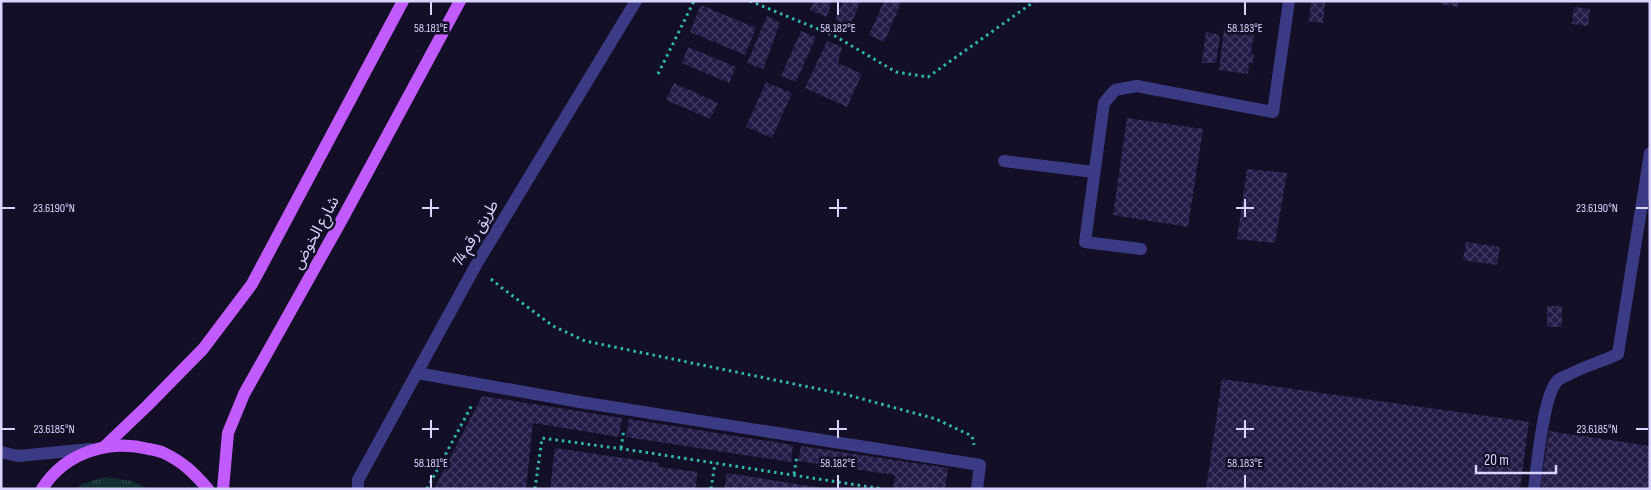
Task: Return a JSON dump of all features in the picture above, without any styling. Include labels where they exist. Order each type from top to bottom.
[{"type":"main road","name":"شارع الخوض","points":[[99,448],[147,406],[203,349],[252,284],[403,1]]},
{"type":"main road","name":"شارع الخوض","points":[[224,489],[228,433],[244,394],[340,223],[460,1]]},
{"type":"main road","points":[[42,489],[59,469],[76,457],[99,448],[133,445],[163,452],[188,467],[208,489]]},
{"type":"street","name":"طريق رقم 74","points":[[358,489],[358,480],[476,265],[636,1]]},
{"type":"street","points":[[1140,250],[1085,242],[1104,103],[1115,90],[1137,86],[1273,112],[1289,1]]},
{"type":"street","points":[[1534,489],[1545,415],[1550,394],[1558,380],[1585,366],[1618,354],[1650,153]]},
{"type":"street","points":[[1004,161],[1094,172]]},
{"type":"street","points":[[417,373],[580,402],[980,465],[977,489]]},
{"type":"street","points":[[1,452],[18,456],[99,448]]},
{"type":"path","points":[[658,74],[694,1]]},
{"type":"path","points":[[750,1],[836,36],[896,72],[928,77],[1035,1]]},
{"type":"path","points":[[476,265],[502,288],[553,326],[585,341],[848,395],[936,419],[972,436],[980,465]]},
{"type":"path","points":[[428,489],[483,385]]},
{"type":"path","points":[[535,489],[542,438],[715,462],[883,489]]},
{"type":"path","points":[[711,489],[715,462]]},
{"type":"green space","points":[[105,477],[132,481],[148,489],[75,489],[82,484]]},
{"type":"building","points":[[814,1],[832,1],[827,17],[810,10]]},
{"type":"building","points":[[843,1],[861,1],[850,26],[835,20]]},
{"type":"building","points":[[884,1],[902,1],[884,42],[869,35]]},
{"type":"building","points":[[1441,1],[1459,1],[1458,7],[1441,4]]},
{"type":"building","points":[[1311,2],[1325,3],[1323,23],[1309,21]]},
{"type":"building","points":[[701,5],[756,28],[745,55],[690,32]]},
{"type":"building","points":[[1574,7],[1590,9],[1588,26],[1572,24]]},
{"type":"building","points":[[767,16],[780,23],[763,69],[747,63]]},
{"type":"building","points":[[1224,29],[1254,33],[1251,53],[1254,54],[1253,63],[1249,63],[1248,74],[1219,70]]},
{"type":"building","points":[[801,31],[816,37],[796,82],[781,76]]},
{"type":"building","points":[[1206,32],[1220,35],[1216,63],[1202,63]]},
{"type":"building","points":[[827,41],[842,47],[838,63],[862,74],[847,107],[805,88]]},
{"type":"building","points":[[688,47],[736,67],[729,83],[682,63]]},
{"type":"building","points":[[766,82],[792,93],[772,138],[746,127]]},
{"type":"building","points":[[674,83],[718,103],[710,119],[666,100]]},
{"type":"building","points":[[1127,118],[1203,129],[1188,227],[1113,215]]},
{"type":"building","points":[[1247,169],[1287,173],[1275,243],[1237,239]]},
{"type":"building","points":[[1466,242],[1500,247],[1497,265],[1463,260]]},
{"type":"building","points":[[1547,306],[1562,306],[1562,327],[1547,327]]},
{"type":"building","points":[[1222,379],[1529,422],[1520,489],[1206,489]]},
{"type":"building","points":[[482,396],[622,418],[619,437],[533,423],[526,489],[434,489]]},
{"type":"building","points":[[629,419],[793,445],[791,462],[626,437]]},
{"type":"building","points":[[1549,431],[1650,446],[1650,489],[1540,489]]},
{"type":"building","points":[[801,446],[948,468],[945,489],[893,489],[895,475],[798,461]]},
{"type":"building","points":[[555,448],[659,463],[659,467],[697,472],[696,489],[550,489]]},
{"type":"building","points":[[727,473],[823,488],[823,489],[724,489]]}]
